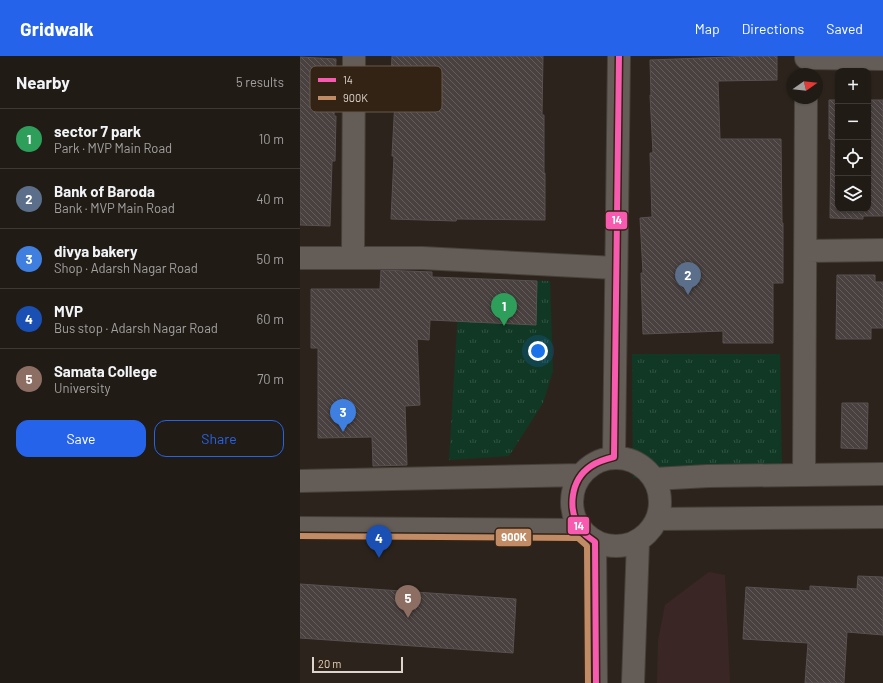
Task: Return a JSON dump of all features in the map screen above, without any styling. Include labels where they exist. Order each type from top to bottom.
[{"type":"street","points":[[354,56],[354,66]]},
{"type":"street","points":[[614,457],[619,56]]},
{"type":"street","points":[[806,63],[883,59]]},
{"type":"street","points":[[804,475],[806,104]]},
{"type":"street","points":[[353,258],[354,112]]},
{"type":"street","points":[[806,251],[883,250]]},
{"type":"street","points":[[300,258],[422,258],[616,268]]},
{"type":"street","points":[[300,528],[588,536],[609,546],[624,546],[638,542],[650,532],[658,519],[661,504],[659,490],[654,479],[647,470],[638,463],[626,458],[614,457],[601,460],[589,466],[580,475],[572,497],[572,509],[576,520],[588,536],[596,683]]},
{"type":"street","points":[[654,479],[708,476],[883,474]]},
{"type":"street","points":[[300,481],[580,475]]},
{"type":"street","points":[[658,519],[883,517]]},
{"type":"street","points":[[633,683],[638,542]]},
{"type":"shaded area","points":[[709,572],[725,575],[730,683],[657,683],[658,641],[665,605]]},
{"type":"green space","points":[[460,279],[550,281],[553,371],[543,403],[509,456],[449,460]]},
{"type":"green space","points":[[632,354],[780,354],[782,478],[633,478]]},
{"type":"building","points":[[392,56],[543,56],[542,115],[544,115],[545,220],[457,219],[456,221],[391,219],[394,112],[442,112],[442,66],[392,66]]},
{"type":"building","points":[[777,56],[777,80],[718,81],[720,139],[781,139],[783,283],[773,283],[773,343],[723,343],[723,331],[643,334],[641,273],[643,273],[640,218],[652,217],[650,153],[653,153],[650,60]]},
{"type":"building","points":[[300,57],[336,59],[336,66],[310,66],[310,112],[334,112],[334,116],[336,116],[335,161],[332,161],[330,226],[300,225]]},
{"type":"building","points":[[829,100],[835,100],[835,212],[871,212],[871,100],[883,100],[883,216],[863,216],[863,219],[830,218],[831,139],[829,139]]},
{"type":"building","points":[[381,270],[432,272],[432,277],[537,281],[536,325],[430,320],[429,340],[417,339],[420,405],[405,406],[407,465],[373,466],[372,437],[318,438],[318,348],[311,348],[311,289],[380,289]]},
{"type":"building","points":[[837,275],[875,275],[875,282],[883,282],[883,328],[871,328],[871,339],[836,339]]},
{"type":"building","points":[[842,403],[868,403],[867,449],[841,448]]},
{"type":"building","points":[[858,576],[883,577],[883,635],[847,632],[844,683],[805,683],[808,643],[743,639],[746,587],[810,591],[810,586],[857,589]]},
{"type":"building","points":[[300,584],[516,599],[513,653],[300,638]]},
{"type":"transit line","name":"14","points":[[596,683],[595,542],[581,530],[572,505],[575,487],[584,472],[596,463],[614,457],[619,56]]},
{"type":"transit line","name":"900K","points":[[300,536],[578,538],[587,546],[588,683]]},
{"type":"place","name":"Bank of Baroda","points":[[688,295]]},
{"type":"place","name":"sector 7 park","points":[[504,326]]},
{"type":"place","name":"divya bakery","points":[[343,432]]},
{"type":"place","name":"MVP","points":[[379,558]]},
{"type":"place","name":"Samata College","points":[[408,618]]}]
